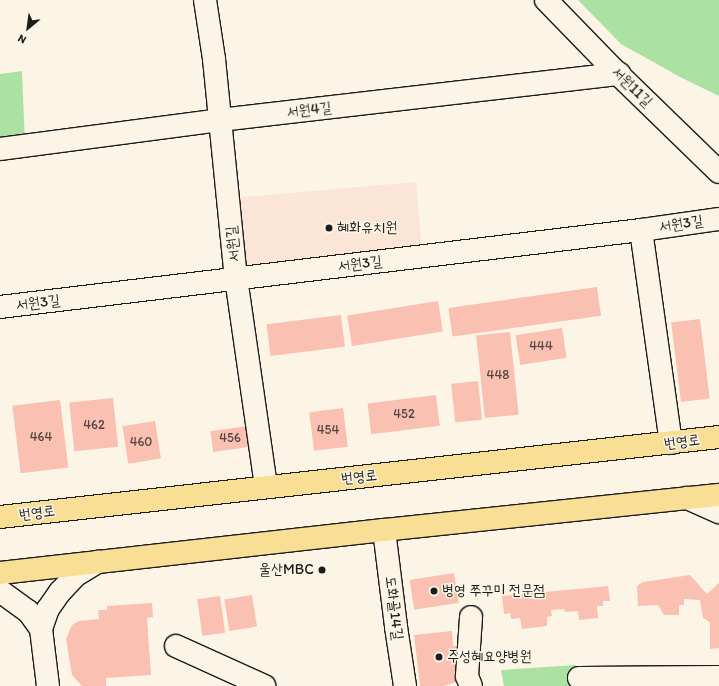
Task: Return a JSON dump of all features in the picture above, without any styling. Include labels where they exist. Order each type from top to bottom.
[{"type":"main road","name":"번영로","points":[[0,517],[719,437]]},
{"type":"main road","points":[[0,573],[719,494]]},
{"type":"street","name":"서원길","points":[[205,0],[220,120],[236,278],[266,487]]},
{"type":"street","name":"서원11길","points":[[546,0],[719,172]]},
{"type":"street","name":"서원4길","points":[[0,149],[220,120],[619,74]]},
{"type":"street","name":"서원3길","points":[[0,307],[641,230],[719,219]]},
{"type":"street","points":[[641,230],[671,443]]},
{"type":"street","points":[[687,498],[719,512]]},
{"type":"street","name":"도화골14길","points":[[384,530],[405,686]]},
{"type":"street","points":[[48,686],[41,629],[48,609],[60,592],[76,575],[98,562]]},
{"type":"street","points":[[0,591],[28,611],[41,629]]},
{"type":"street","points":[[471,617],[467,676],[471,686]]},
{"type":"street","points":[[176,646],[264,686]]},
{"type":"street","points":[[579,678],[719,677]]},
{"type":"shaded area","name":"혜화유치원","points":[[416,182],[422,250],[241,266],[235,198]]},
{"type":"green space","points":[[578,0],[719,0],[719,96],[680,77],[621,44]]},
{"type":"green space","points":[[22,71],[25,145],[0,147],[0,74]]},
{"type":"green space","points":[[576,665],[579,686],[504,686],[501,670]]},
{"type":"building","points":[[597,287],[601,316],[452,337],[448,308]]},
{"type":"building","points":[[438,301],[443,332],[352,346],[347,315]]},
{"type":"building","points":[[341,315],[345,347],[270,356],[267,324]]},
{"type":"building","points":[[700,319],[710,398],[681,402],[671,323]]},
{"type":"building","points":[[562,328],[567,358],[520,365],[516,335]]},
{"type":"building","points":[[510,332],[519,415],[485,418],[476,336]]},
{"type":"building","points":[[478,381],[482,420],[455,423],[451,384]]},
{"type":"building","points":[[436,395],[440,426],[371,434],[368,403]]},
{"type":"building","points":[[113,398],[118,447],[74,451],[69,403]]},
{"type":"building","points":[[60,400],[68,467],[21,473],[12,406]]},
{"type":"building","points":[[343,408],[348,447],[314,451],[309,412]]},
{"type":"building","points":[[155,421],[161,459],[128,464],[122,426]]},
{"type":"building","points":[[247,426],[250,447],[213,452],[210,431]]},
{"type":"building","name":"병영 쭈꾸미 전문점","points":[[454,573],[459,603],[414,610],[410,580]]},
{"type":"building","points":[[690,575],[707,594],[719,583],[719,648],[710,649],[710,622],[703,618],[700,600],[684,599],[684,605],[679,605],[679,615],[664,615],[658,605],[638,606],[637,586],[643,582]]},
{"type":"building","points":[[608,586],[610,601],[603,601],[603,606],[597,606],[598,618],[579,620],[578,611],[565,612],[564,609],[551,610],[552,616],[547,617],[547,626],[522,629],[520,618],[511,619],[510,613],[504,614],[502,596]]},
{"type":"building","points":[[252,595],[257,627],[229,631],[224,599]]},
{"type":"building","points":[[220,596],[225,633],[202,636],[197,599]]},
{"type":"building","points":[[152,603],[153,617],[147,618],[151,675],[106,678],[106,686],[82,686],[72,675],[66,639],[72,625],[79,621],[99,619],[98,610],[107,610],[107,606]]},
{"type":"building","name":"주성혜요양병원","points":[[452,631],[453,646],[465,645],[460,681],[443,686],[420,686],[414,635]]},
{"type":"place","name":"혜화유치원","points":[[329,228]]},
{"type":"place","name":"울산MBC","points":[[322,570]]},
{"type":"place","name":"병영 쭈꾸미 전문점","points":[[434,591]]},
{"type":"place","name":"주성혜요양병원","points":[[439,657]]}]
